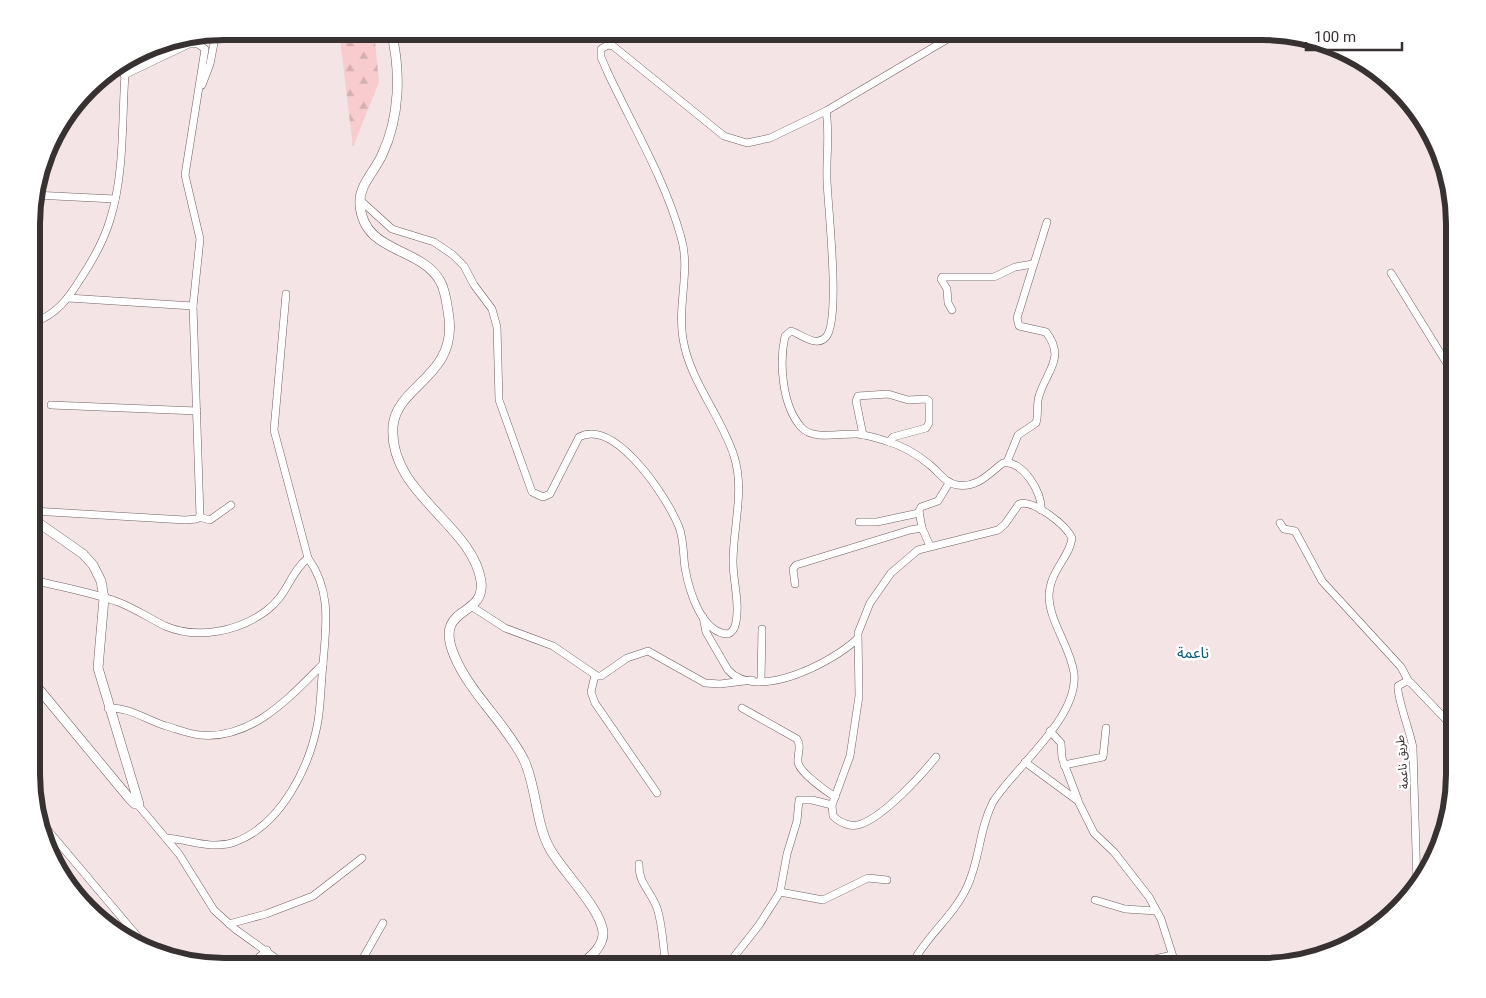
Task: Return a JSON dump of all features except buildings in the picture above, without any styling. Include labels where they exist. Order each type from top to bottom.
[{"type":"street","points":[[198,92],[207,74],[214,40]]},
{"type":"street","points":[[393,40],[397,65],[393,123],[384,152],[363,188],[360,200],[364,222],[372,235],[428,268],[438,278],[444,290],[449,321],[446,348],[434,370],[398,408],[393,434],[397,455],[404,472],[419,494],[462,544],[477,571],[481,589],[478,598],[452,621],[448,633],[449,642],[471,688],[520,754],[530,778],[549,848],[599,920],[603,937],[599,946],[588,958]]},
{"type":"street","points":[[703,617],[715,630],[722,634],[732,632],[736,623],[733,560],[739,486],[736,467],[725,434],[696,381],[687,358],[681,322],[684,256],[682,237],[656,174],[607,71],[600,52],[603,47],[613,46],[724,136],[739,142],[763,141],[826,111],[946,40]]},
{"type":"street","points":[[124,75],[186,46],[198,44],[204,46],[205,51],[185,176],[200,239],[194,306],[199,516]]},
{"type":"street","points":[[40,320],[52,314],[68,298],[105,235],[115,199],[125,69]]},
{"type":"street","points":[[826,111],[827,179],[833,257],[832,320],[827,337],[821,340],[812,341],[791,331],[786,332],[781,359],[783,382],[794,414],[805,430],[817,434],[863,435],[888,442],[929,464],[949,483],[966,485],[976,483],[1007,462],[1018,435],[1036,423],[1038,399],[1055,358],[1055,348],[1046,332],[1017,324],[1018,311],[1026,292],[1047,222]]},
{"type":"street","points":[[43,195],[115,199]]},
{"type":"street","points":[[360,200],[392,229],[434,242],[453,255],[462,263],[474,285],[492,309],[497,331],[499,400],[532,492],[543,497],[550,494],[579,438],[584,435],[597,434],[614,443],[643,470],[674,517],[682,538],[688,578],[703,617],[706,632],[728,670],[731,673],[752,680]]},
{"type":"street","points":[[952,310],[948,303],[947,290],[940,279],[942,277],[994,277],[1015,268],[1033,264]]},
{"type":"street","points":[[1391,273],[1446,362]]},
{"type":"street","points":[[167,838],[208,846],[227,844],[254,832],[276,814],[294,786],[316,731],[326,642],[326,601],[313,565],[308,558],[274,430],[286,294]]},
{"type":"street","points":[[68,298],[194,306]]},
{"type":"street","points":[[863,435],[856,401],[858,396],[888,394],[908,400],[926,399],[928,401],[929,423],[926,428],[893,437],[888,442]]},
{"type":"street","points":[[51,405],[197,412]]},
{"type":"street","points":[[1007,462],[1017,466],[1028,476],[1040,501],[1041,510]]},
{"type":"street","points":[[930,546],[922,528],[919,512],[921,507],[938,501],[949,483]]},
{"type":"street","points":[[916,958],[963,894],[970,878],[988,811],[996,797],[1050,731],[1065,708],[1074,680],[1073,668],[1053,616],[1049,597],[1051,582],[1071,544],[1072,538],[1056,520],[1041,510],[1022,503],[998,530],[930,546],[911,554],[891,573],[870,603],[857,639],[859,696],[849,762],[831,811],[837,820],[851,825],[862,824],[900,796],[936,757]]},
{"type":"street","points":[[199,516],[210,520],[231,505]]},
{"type":"street","points":[[40,511],[185,520],[197,519],[199,516]]},
{"type":"street","points":[[858,522],[884,521],[919,512]]},
{"type":"street","points":[[1280,523],[1284,529],[1294,531],[1322,582],[1401,667],[1409,682],[1446,720]]},
{"type":"street","points":[[40,525],[87,558],[99,576],[104,598],[98,668],[108,708],[138,796],[138,805]]},
{"type":"street","points":[[795,584],[793,569],[796,565],[922,528]]},
{"type":"street","points":[[40,582],[124,604],[177,630],[207,632],[228,630],[248,622],[272,606],[284,594],[300,566],[308,558]]},
{"type":"street","points":[[471,606],[505,628],[553,646],[595,675],[601,676],[626,658],[648,651],[705,683],[720,684],[776,679],[807,672],[838,655],[857,639]]},
{"type":"street","points":[[761,680],[762,628]]},
{"type":"street","points":[[108,708],[130,710],[162,725],[195,734],[224,732],[254,722],[276,710],[323,664]]},
{"type":"street","points":[[595,675],[591,692],[595,703],[657,793]]},
{"type":"street","name":"طريق ناعمة","points":[[1409,682],[1400,684],[1397,689],[1410,728],[1414,748],[1418,871]]},
{"type":"street","points":[[40,690],[129,798],[138,805],[167,838],[188,867],[209,905],[229,924],[277,958]]},
{"type":"street","points":[[742,708],[797,739],[800,747],[798,761],[800,769],[835,797]]},
{"type":"street","points":[[1064,765],[1103,758],[1106,728]]},
{"type":"street","points":[[1050,731],[1061,743],[1064,765],[1078,801],[1094,833],[1114,852],[1149,897],[1173,958]]},
{"type":"street","points":[[1025,762],[1078,801]]},
{"type":"street","points":[[732,958],[759,925],[780,892],[787,854],[797,821],[799,800],[832,805]]},
{"type":"street","points":[[50,832],[138,936]]},
{"type":"street","points":[[229,924],[266,914],[307,899],[323,890],[362,858]]},
{"type":"street","points":[[639,864],[644,888],[654,899],[658,913],[665,958]]},
{"type":"street","points":[[780,892],[823,900],[868,878],[887,880]]},
{"type":"street","points":[[1095,900],[1125,909],[1156,911]]},
{"type":"street","points":[[363,958],[383,923]]},
{"type":"street","points":[[258,958],[267,950]]},
{"type":"street","points":[[1159,958],[1172,955]]},
{"type":"green space","points":[[340,40],[375,40],[379,82],[353,147]]},
{"type":"district","name":"ناعمة","points":[[1193,653]]}]
